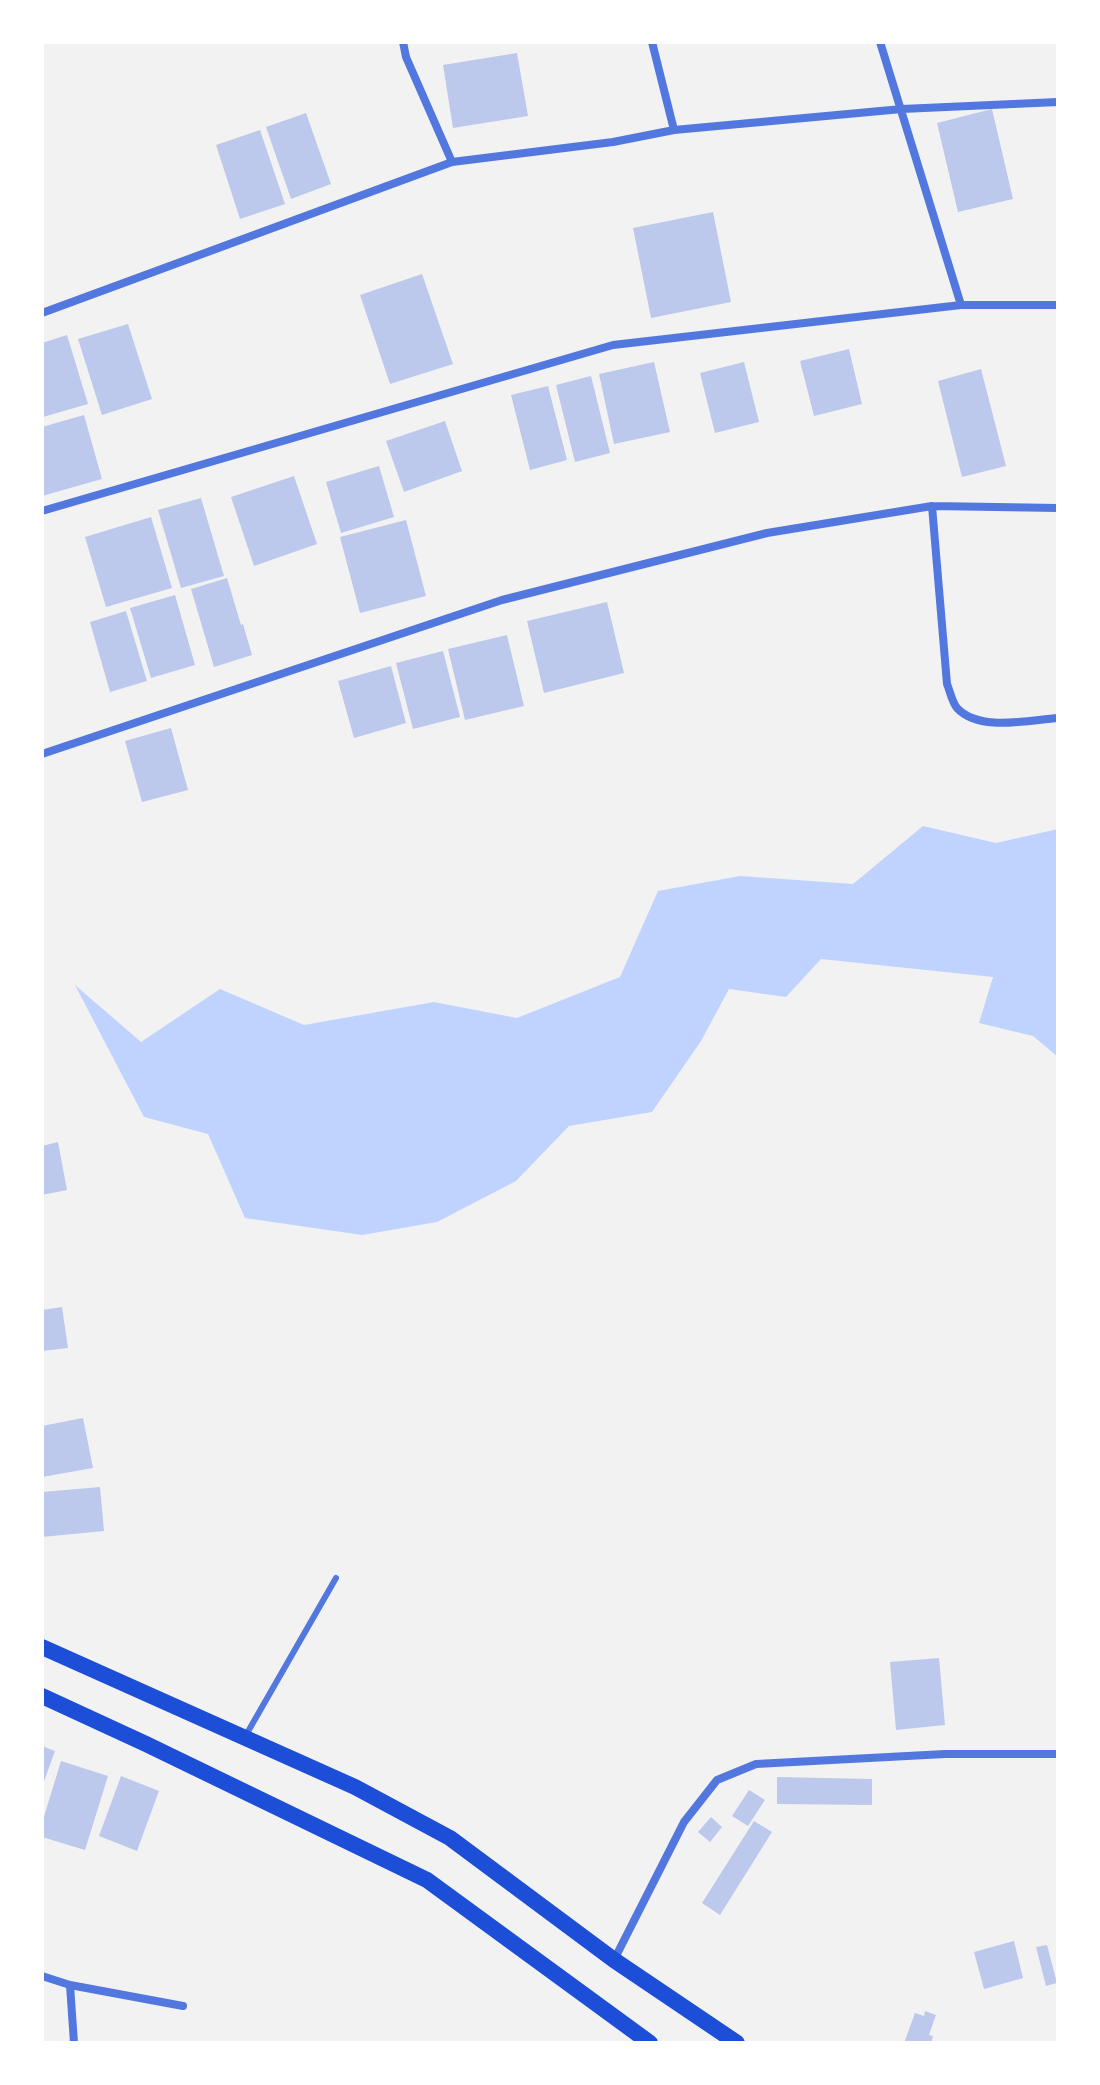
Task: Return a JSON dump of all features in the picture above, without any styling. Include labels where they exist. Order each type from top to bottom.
[{"type":"main road","points":[[42,1647],[355,1787],[450,1838],[614,1960],[737,2043]]},
{"type":"main road","points":[[42,1696],[427,1880],[650,2043]]},
{"type":"street","points":[[403,42],[406,57],[452,162]]},
{"type":"street","points":[[652,42],[674,130]]},
{"type":"street","points":[[880,42],[961,305]]},
{"type":"street","points":[[42,313],[452,162],[613,142],[674,130],[902,109],[1058,102]]},
{"type":"street","points":[[42,511],[613,345],[961,305],[1058,305]]},
{"type":"street","points":[[932,506],[947,684],[956,706],[971,719],[991,723],[1058,718]]},
{"type":"street","points":[[42,754],[502,600],[767,533],[932,506],[1058,508]]},
{"type":"street","points":[[614,1960],[684,1822],[717,1780],[756,1764],[945,1754],[1058,1754]]},
{"type":"street","points":[[42,1976],[70,1985],[183,2006]]},
{"type":"street","points":[[70,1985],[74,2043]]},
{"type":"lane","points":[[245,1737],[336,1578]]},
{"type":"water","points":[[923,826],[996,843],[1058,829],[1058,1057],[1033,1036],[979,1023],[993,977],[821,959],[786,997],[729,989],[701,1041],[652,1112],[569,1126],[516,1181],[437,1222],[362,1235],[245,1218],[208,1134],[144,1117],[75,985],[141,1042],[220,989],[304,1025],[434,1002],[517,1018],[620,977],[658,891],[740,876],[853,884]]},
{"type":"building","points":[[517,53],[528,116],[453,128],[443,65]]},
{"type":"building","points":[[992,109],[1013,199],[958,212],[937,123]]},
{"type":"building","points":[[306,113],[331,184],[291,199],[266,127]]},
{"type":"building","points":[[260,130],[285,204],[240,219],[216,145]]},
{"type":"building","points":[[713,212],[731,302],[651,318],[633,228]]},
{"type":"building","points":[[422,274],[453,364],[390,384],[360,295]]},
{"type":"building","points":[[128,324],[152,399],[102,415],[78,339]]},
{"type":"building","points":[[67,335],[88,404],[43,417],[42,343]]},
{"type":"building","points":[[849,349],[862,404],[814,416],[800,361]]},
{"type":"building","points":[[654,362],[670,432],[614,444],[599,374]]},
{"type":"building","points":[[744,362],[759,422],[715,433],[700,373]]},
{"type":"building","points":[[981,369],[1006,466],[962,477],[938,381]]},
{"type":"building","points":[[591,376],[610,453],[575,462],[556,385]]},
{"type":"building","points":[[548,386],[567,460],[530,470],[511,395]]},
{"type":"building","points":[[84,415],[102,479],[42,496],[42,427]]},
{"type":"building","points":[[445,421],[462,471],[404,492],[386,441]]},
{"type":"building","points":[[379,466],[394,517],[341,533],[326,482]]},
{"type":"building","points":[[294,476],[317,544],[254,566],[231,497]]},
{"type":"building","points":[[201,498],[224,576],[181,588],[158,510]]},
{"type":"building","points":[[151,517],[172,588],[106,607],[85,537]]},
{"type":"building","points":[[406,520],[426,596],[360,613],[340,537]]},
{"type":"building","points":[[227,578],[252,655],[214,667],[191,589]]},
{"type":"building","points":[[175,595],[195,665],[151,678],[130,608]]},
{"type":"building","points":[[607,602],[624,673],[544,693],[527,621]]},
{"type":"building","points":[[126,611],[147,681],[110,692],[90,622]]},
{"type":"building","points":[[507,635],[524,706],[465,720],[448,649]]},
{"type":"building","points":[[443,651],[460,717],[413,729],[396,663]]},
{"type":"building","points":[[391,666],[406,723],[354,738],[338,681]]},
{"type":"building","points":[[171,728],[188,790],[142,802],[125,741]]},
{"type":"building","points":[[58,1142],[67,1190],[42,1195],[42,1146]]},
{"type":"building","points":[[62,1307],[68,1348],[42,1351],[42,1310]]},
{"type":"building","points":[[83,1418],[93,1468],[42,1477],[42,1426]]},
{"type":"building","points":[[100,1487],[104,1531],[42,1537],[42,1492]]},
{"type":"building","points":[[939,1658],[945,1725],[896,1730],[890,1662]]},
{"type":"building","points":[[42,1746],[55,1751],[42,1787]]},
{"type":"building","points":[[61,1761],[108,1776],[85,1850],[42,1837],[42,1823]]},
{"type":"building","points":[[121,1776],[159,1791],[137,1851],[99,1836]]},
{"type":"building","points":[[777,1777],[872,1779],[872,1805],[777,1804]]},
{"type":"building","points":[[749,1790],[765,1800],[748,1826],[732,1816]]},
{"type":"building","points":[[711,1817],[722,1827],[710,1842],[698,1832]]},
{"type":"building","points":[[754,1821],[772,1832],[720,1915],[702,1903]]},
{"type":"building","points":[[1014,1941],[1023,1978],[984,1989],[974,1952]]},
{"type":"building","points":[[1047,1945],[1057,1983],[1046,1986],[1036,1947]]},
{"type":"building","points":[[925,2011],[936,2015],[929,2035],[933,2036],[931,2043],[904,2043],[915,2013],[924,2016]]}]
